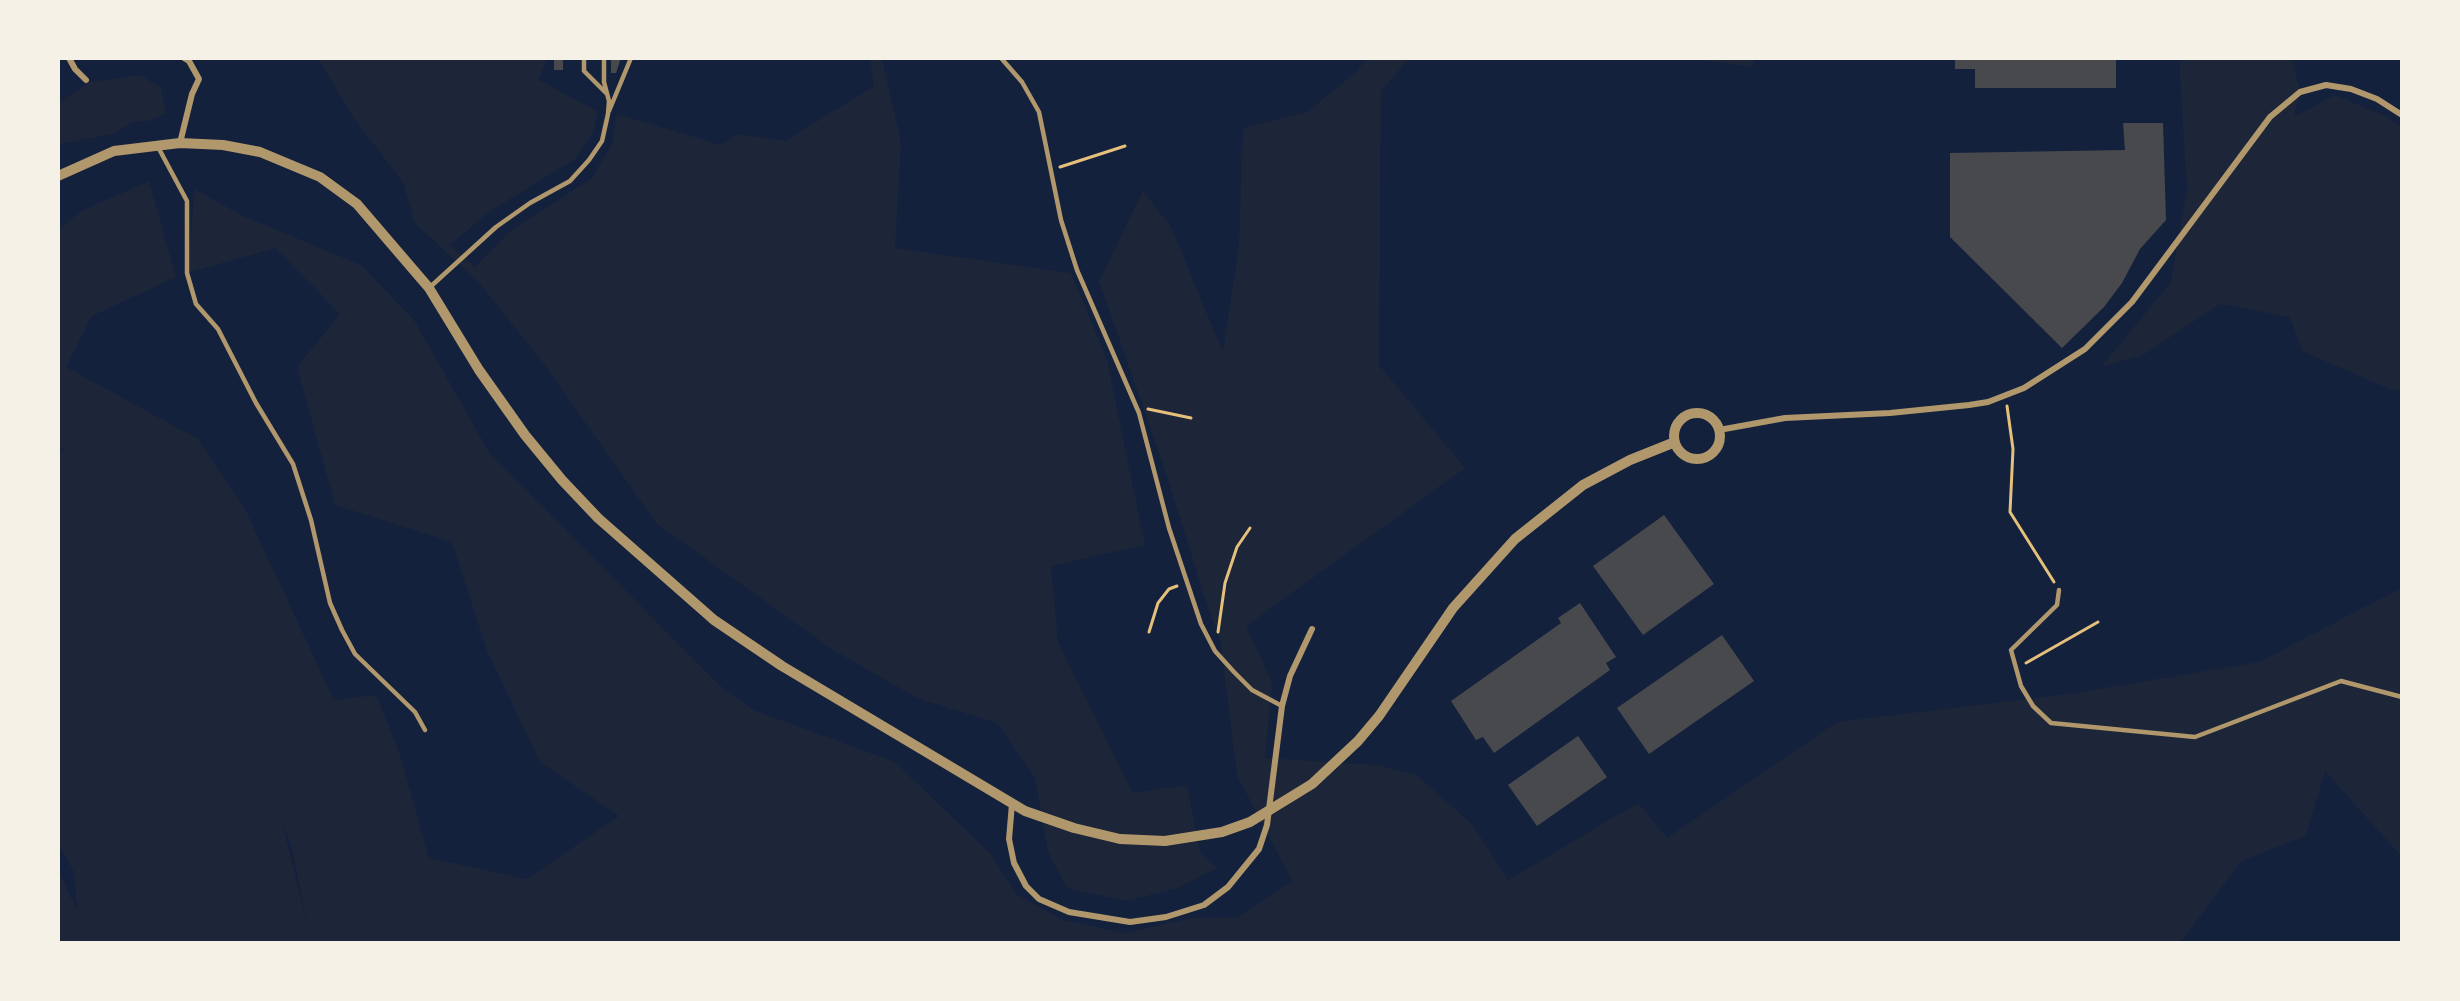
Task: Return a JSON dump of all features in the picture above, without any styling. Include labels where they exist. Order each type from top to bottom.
[{"type":"street","points":[[69,58],[75,69],[86,80]]},
{"type":"street","points":[[180,143],[192,94],[200,79],[189,61],[184,58]]},
{"type":"street","points":[[1719,430],[1785,418],[1890,413],[1969,405],[2005,396],[2024,388],[2085,349],[2132,302],[2270,117],[2300,92],[2326,85],[2351,89],[2377,99],[2402,115]]},
{"type":"street","points":[[58,176],[114,151],[180,143],[224,145],[260,152],[320,177],[357,204],[429,288],[478,370],[525,435],[598,518],[659,575],[714,620],[782,666],[1012,804],[1025,811],[1074,828],[1120,839],[1165,841],[1222,832],[1250,822],[1312,784],[1358,741],[1399,687],[1453,608],[1515,538],[1583,485],[1630,460],[1675,442]]},
{"type":"street","points":[[1702,413],[1709,416],[1719,430],[1716,448],[1706,457],[1685,455],[1675,442],[1677,424],[1688,414],[1702,413]]},
{"type":"street","points":[[1012,804],[1009,839],[1014,863],[1026,886],[1039,899],[1069,912],[1130,922],[1166,917],[1204,905],[1228,887],[1259,849],[1267,825],[1282,706],[1290,676],[1312,629]]},
{"type":"lane","points":[[584,58],[584,71],[607,94]]},
{"type":"lane","points":[[604,58],[608,114]]},
{"type":"lane","points":[[429,288],[496,227],[530,203],[570,181],[589,160],[602,141],[608,114],[631,58]]},
{"type":"lane","points":[[1001,58],[1022,82],[1039,112],[1050,176],[1064,230],[1077,270],[1139,413],[1169,528],[1201,624],[1215,651],[1252,690],[1282,706]]},
{"type":"lane","points":[[157,145],[187,201],[187,273],[196,304],[218,329],[256,403],[293,464],[311,520],[330,603],[342,630],[355,654],[415,712],[425,730]]},
{"type":"lane","points":[[2059,590],[2057,605],[2011,650],[2021,686],[2033,706],[2051,723],[2195,737],[2341,681],[2402,697]]},
{"type":"path","points":[[1071,163],[1125,146]]},
{"type":"path","points":[[2005,396],[2013,449],[2010,512],[2059,590]]},
{"type":"path","points":[[1147,409],[1191,418]]},
{"type":"path","points":[[1215,651],[1226,583],[1237,547],[1250,528]]},
{"type":"path","points":[[1149,632],[1158,603],[1169,589],[1187,581]]},
{"type":"path","points":[[2016,668],[2098,622]]},
{"type":"shaded area","points":[[1756,58],[1752,67],[1695,59]]},
{"type":"shaded area","points":[[318,59],[547,59],[539,80],[598,112],[593,133],[575,159],[489,212],[450,245],[475,267],[509,232],[591,179],[612,144],[617,114],[721,145],[737,134],[785,141],[874,86],[870,59],[882,59],[901,142],[895,248],[1071,273],[1107,360],[1145,545],[1051,566],[1058,642],[1133,793],[1187,785],[1200,852],[1217,868],[1178,888],[1126,901],[1067,888],[1048,852],[1035,778],[997,723],[917,698],[833,650],[657,524],[541,360],[479,283],[414,222],[404,184],[353,117]]},
{"type":"shaded area","points":[[1366,59],[1409,59],[1381,91],[1379,365],[1465,468],[1246,626],[1272,682],[1265,758],[1378,765],[1416,775],[1473,825],[1508,880],[1638,803],[1667,838],[1837,722],[2068,694],[2259,662],[2401,588],[2401,856],[2325,771],[2306,836],[2241,861],[2181,942],[59,942],[58,868],[77,911],[74,872],[58,842],[59,450],[66,450],[58,447],[59,229],[81,211],[149,181],[176,277],[92,316],[66,367],[198,439],[245,509],[334,700],[376,695],[400,755],[429,858],[527,879],[619,816],[540,762],[487,651],[452,542],[335,505],[297,367],[340,314],[275,248],[187,273],[195,189],[243,216],[361,265],[414,320],[489,452],[718,684],[753,710],[895,762],[991,854],[1016,894],[1063,920],[1124,933],[1192,918],[1238,917],[1292,881],[1237,775],[1220,639],[1165,470],[1099,281],[1143,191],[1171,227],[1223,352],[1239,245],[1243,128],[1307,112],[1356,72]],"holes":[[[283,825],[291,845],[308,928]]]},
{"type":"shaded area","points":[[2179,59],[2292,59],[2300,92],[2294,117],[2335,95],[2388,117],[2401,127],[2401,389],[2394,391],[2302,351],[2290,317],[2220,304],[2143,355],[2101,367],[2171,282],[2187,190]]},
{"type":"shaded area","points":[[141,75],[161,88],[166,113],[148,121],[133,122],[113,134],[59,144],[59,103],[89,82]]},
{"type":"building","points":[[554,58],[563,58],[563,70],[554,70]]},
{"type":"building","points":[[611,58],[621,58],[616,73],[611,73]]},
{"type":"building","points":[[1955,58],[2116,58],[2116,88],[1975,88],[1975,69],[1955,69]]},
{"type":"building","points":[[2123,123],[2163,123],[2166,220],[2140,249],[2122,283],[2104,307],[2062,348],[1950,237],[1950,153],[2125,150]]},
{"type":"building","points":[[1664,515],[1714,584],[1643,635],[1593,566]]},
{"type":"building","points":[[1580,603],[1616,657],[1606,663],[1610,670],[1494,753],[1483,737],[1476,740],[1451,701],[1561,623],[1558,618]]},
{"type":"building","points":[[1722,635],[1754,681],[1649,754],[1617,708]]},
{"type":"building","points":[[1578,736],[1607,777],[1537,826],[1508,785]]}]
